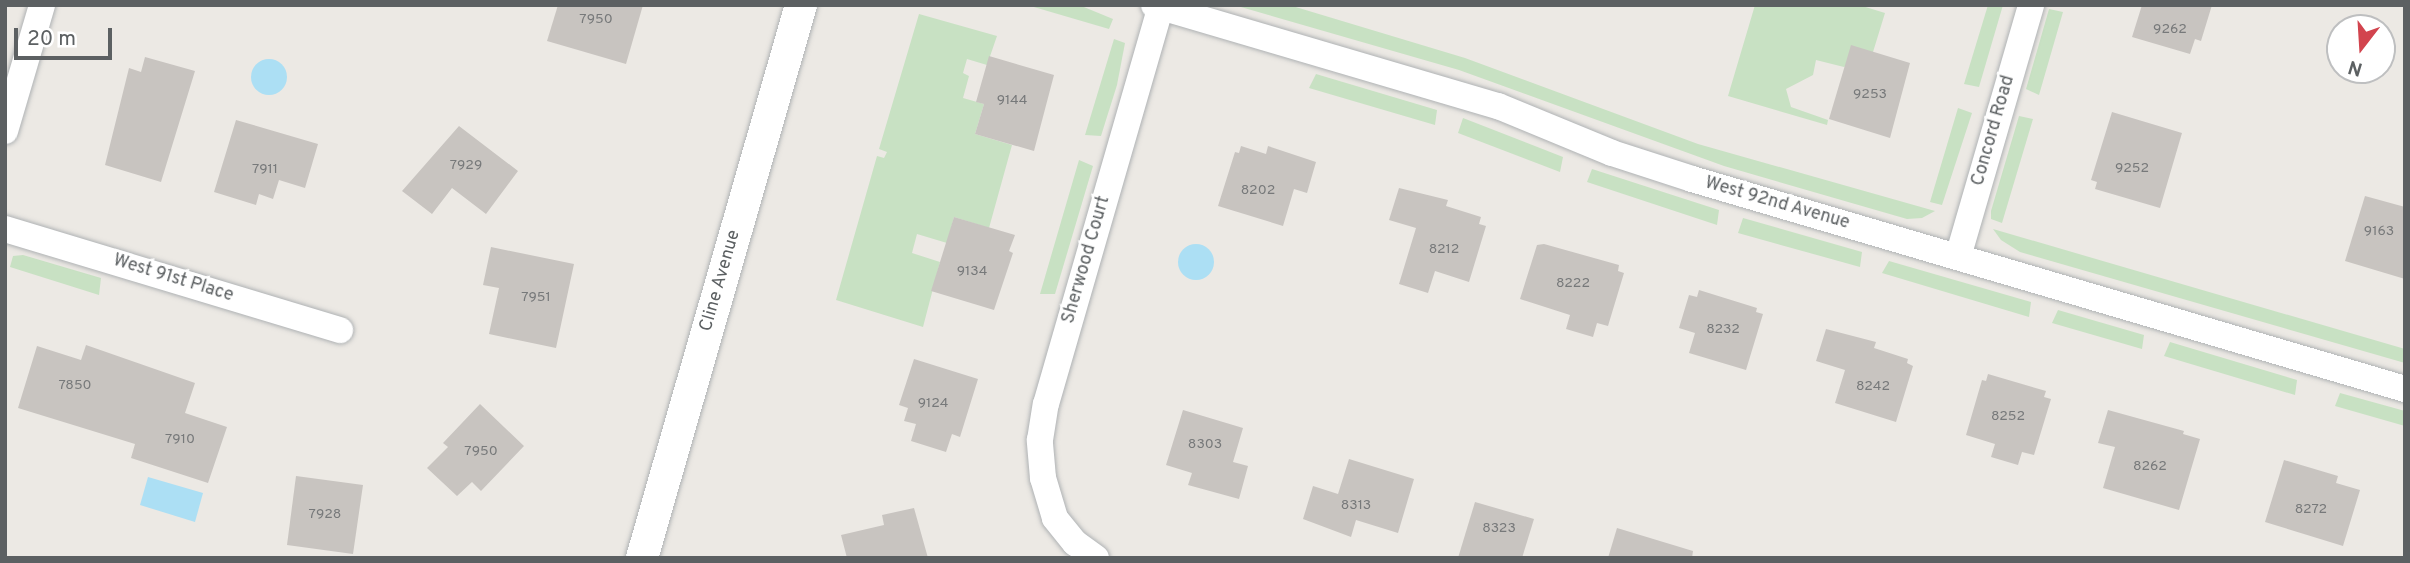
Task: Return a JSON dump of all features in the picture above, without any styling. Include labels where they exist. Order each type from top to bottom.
[{"type":"street","points":[[5,131],[42,5]]},
{"type":"street","name":"Cline Avenue","points":[[642,558],[801,5]]},
{"type":"street","name":"Concord Road","points":[[1958,257],[2031,5]]},
{"type":"street","name":"West 92nd Avenue","points":[[1159,6],[1498,106],[1612,153],[2405,389]]},
{"type":"street","name":"Sherwood Court","points":[[1096,558],[1074,543],[1055,518],[1043,478],[1040,440],[1046,404],[1159,6]]},
{"type":"street","name":"West 91st Place","points":[[5,229],[340,330]]},
{"type":"green space","points":[[1027,5],[1079,5],[1113,19],[1109,29]]},
{"type":"green space","points":[[1234,5],[1289,5],[1465,58],[1698,144],[1935,211],[1922,218],[1907,219],[1724,166],[1459,70]]},
{"type":"green space","points":[[1755,5],[1859,5],[1885,13],[1873,52],[1844,67],[1816,60],[1813,75],[1786,89],[1791,107],[1828,120],[1827,125],[1728,96]]},
{"type":"green space","points":[[1988,5],[2003,5],[1979,87],[1964,84]]},
{"type":"green space","points":[[2049,9],[2063,12],[2039,95],[2026,89]]},
{"type":"green space","points":[[919,14],[997,36],[987,65],[967,59],[963,73],[969,76],[963,98],[984,104],[975,134],[1012,145],[989,228],[954,217],[947,243],[917,234],[912,253],[940,262],[923,327],[836,300],[877,156],[884,158],[887,152],[879,149]]},
{"type":"green space","points":[[1114,39],[1125,43],[1117,85],[1101,136],[1085,135]]},
{"type":"green space","points":[[1316,74],[1437,110],[1435,125],[1309,88]]},
{"type":"green space","points":[[1958,108],[1972,113],[1942,205],[1930,202]]},
{"type":"green space","points":[[2019,116],[2033,119],[2002,223],[1991,219],[1991,211]]},
{"type":"green space","points":[[1463,118],[1563,157],[1560,172],[1458,133]]},
{"type":"green space","points":[[1079,160],[1093,166],[1055,294],[1040,294]]},
{"type":"green space","points":[[1592,169],[1719,210],[1717,225],[1587,182]]},
{"type":"green space","points":[[1743,218],[1862,252],[1860,267],[1738,233]]},
{"type":"green space","points":[[1993,229],[2405,349],[2405,363],[2020,252],[2001,240]]},
{"type":"green space","points":[[23,255],[101,278],[99,295],[10,267],[13,256]]},
{"type":"green space","points":[[1889,261],[2031,302],[2029,317],[1882,273]]},
{"type":"green space","points":[[2058,310],[2144,335],[2142,349],[2052,323]]},
{"type":"green space","points":[[2170,342],[2297,380],[2295,395],[2164,356]]},
{"type":"green space","points":[[2340,393],[2405,411],[2405,426],[2335,406]]},
{"type":"water","points":[[269,59],[282,64],[287,77],[282,90],[269,95],[256,90],[251,77],[256,64]]},
{"type":"water","points":[[1196,244],[1209,249],[1214,262],[1209,275],[1196,280],[1183,275],[1178,262],[1183,249]]},
{"type":"water","points":[[148,477],[203,493],[195,522],[140,505]]},
{"type":"building","points":[[558,5],[643,5],[626,64],[547,41]]},
{"type":"building","points":[[2142,5],[2212,5],[2201,41],[2195,39],[2190,54],[2132,37]]},
{"type":"building","points":[[1851,45],[1910,63],[1890,138],[1829,119]]},
{"type":"building","points":[[989,56],[1054,75],[1034,151],[975,134],[984,104],[976,102]]},
{"type":"building","points":[[145,57],[195,71],[161,182],[105,165],[129,68],[141,72]]},
{"type":"building","points":[[2112,112],[2182,133],[2160,208],[2095,189],[2097,182],[2091,180]]},
{"type":"building","points":[[236,120],[318,144],[305,188],[279,180],[273,199],[259,194],[256,205],[214,192]]},
{"type":"building","points":[[459,126],[518,171],[486,214],[452,188],[432,214],[402,191]]},
{"type":"building","points":[[1241,146],[1266,154],[1268,146],[1316,162],[1307,193],[1294,189],[1283,226],[1218,206],[1235,152],[1239,153]]},
{"type":"building","points":[[1399,188],[1448,200],[1446,206],[1481,217],[1479,224],[1486,226],[1469,282],[1435,271],[1428,293],[1399,284],[1416,228],[1389,220]]},
{"type":"building","points":[[2365,196],[2405,207],[2405,279],[2345,261]]},
{"type":"building","points":[[954,217],[1015,235],[1009,251],[1013,253],[994,310],[931,291]]},
{"type":"building","points":[[1544,244],[1619,265],[1618,271],[1624,273],[1608,326],[1597,323],[1593,337],[1566,329],[1570,315],[1520,299],[1537,245]]},
{"type":"building","points":[[491,247],[574,264],[556,348],[489,334],[499,288],[483,285]]},
{"type":"building","points":[[1699,290],[1757,308],[1756,312],[1763,314],[1746,370],[1689,353],[1695,333],[1679,328],[1689,295],[1697,297]]},
{"type":"building","points":[[1826,329],[1876,342],[1874,348],[1908,359],[1907,363],[1913,366],[1896,422],[1835,403],[1845,370],[1816,361]]},
{"type":"building","points":[[86,345],[195,383],[185,413],[227,427],[208,483],[131,458],[135,444],[18,408],[37,346],[81,360]]},
{"type":"building","points":[[914,359],[978,379],[960,437],[952,434],[946,452],[911,441],[916,424],[904,421],[908,408],[899,405]]},
{"type":"building","points":[[1988,374],[2046,391],[2044,397],[2051,399],[2034,455],[2022,452],[2018,465],[1991,457],[1995,444],[1966,435],[1982,380],[1986,381]]},
{"type":"building","points":[[480,404],[524,446],[481,491],[472,482],[457,496],[427,468],[448,447],[443,443]]},
{"type":"building","points":[[1183,410],[1243,428],[1233,462],[1248,466],[1239,499],[1188,485],[1192,473],[1166,465]]},
{"type":"building","points":[[2108,410],[2184,431],[2183,434],[2200,439],[2179,510],[2103,488],[2115,447],[2098,443]]},
{"type":"building","points":[[1349,459],[1414,479],[1398,533],[1356,520],[1351,537],[1303,519],[1313,486],[1338,494]]},
{"type":"building","points":[[2284,460],[2338,476],[2336,483],[2360,490],[2343,546],[2265,522]]},
{"type":"building","points":[[296,476],[363,485],[353,554],[287,545]]},
{"type":"building","points":[[1475,502],[1534,519],[1522,558],[1458,558]]},
{"type":"building","points":[[914,508],[928,558],[847,558],[841,535],[884,525],[882,515]]},
{"type":"building","points":[[1617,528],[1693,551],[1692,558],[1608,558]]}]
